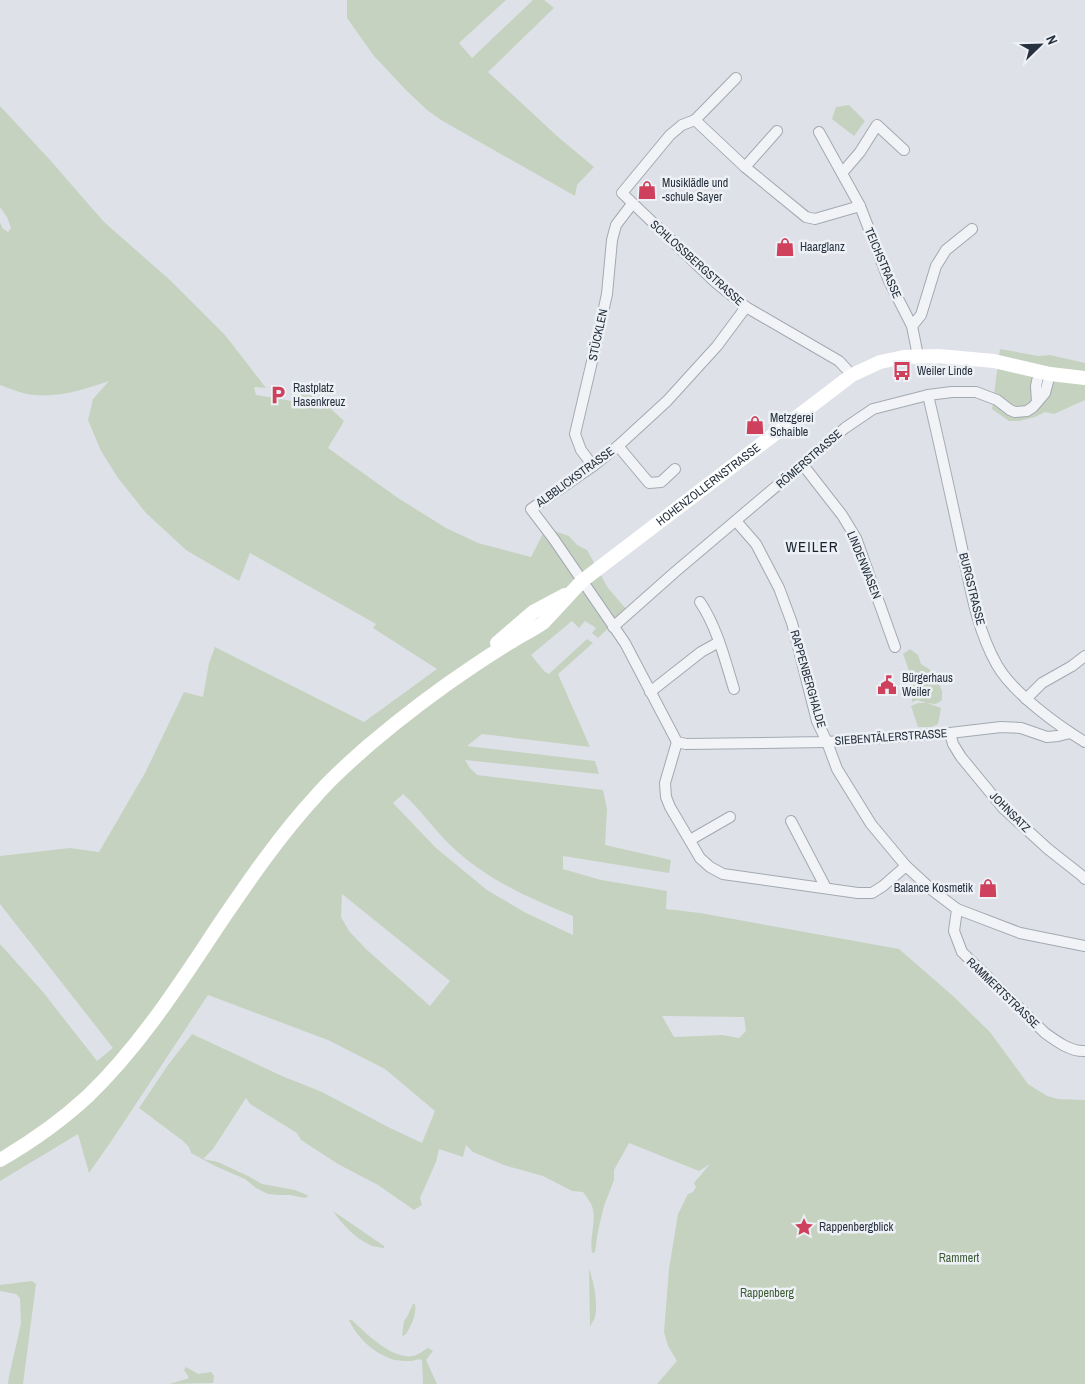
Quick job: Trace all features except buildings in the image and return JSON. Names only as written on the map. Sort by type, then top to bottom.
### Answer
[{"type":"main road","name":"HOHENZOLLERNSTRASSE","points":[[0,1160],[30,1142],[62,1117],[92,1092],[120,1062],[188,972],[265,858],[317,794],[352,760],[407,713],[456,678],[533,612],[570,592],[852,375],[880,362],[918,356],[994,361],[1044,373],[1085,378]]},
{"type":"street","points":[[736,78],[695,120],[745,167],[806,217],[815,219],[860,206]]},
{"type":"street","name":"SCHLOSSBERGSTRASSE","points":[[695,120],[682,125],[670,135],[622,194],[714,281],[746,307],[839,361],[852,375]]},
{"type":"street","points":[[842,173],[860,152],[877,125],[904,150]]},
{"type":"street","points":[[745,167],[777,131]]},
{"type":"street","name":"TEICHSTRASSE","points":[[819,132],[860,206],[889,281],[912,326],[918,356]]},
{"type":"street","name":"STÜCKLEN","points":[[593,466],[581,450],[575,434],[606,294],[612,240],[616,225],[632,204]]},
{"type":"street","points":[[912,326],[921,315],[936,266],[946,250],[972,229]]},
{"type":"street","name":"ALBBLICKSTRASSE","points":[[582,581],[531,509],[593,466],[618,446],[678,390],[717,346],[746,307]]},
{"type":"street","name":"RÖMERSTRASSE","points":[[613,627],[845,428],[873,409],[928,395],[976,392],[997,400],[1015,412],[1027,411],[1037,402],[1036,386],[1044,373]]},
{"type":"street","name":"BURGSTRASSE","points":[[928,395],[972,597],[985,639],[997,666],[1014,688],[1070,733],[1085,742]]},
{"type":"street","name":"ALBBLICKSTRASSE","points":[[618,446],[649,483],[661,482],[675,469]]},
{"type":"street","name":"LINDENWASEN","points":[[803,464],[842,515],[856,538],[895,647]]},
{"type":"street","name":"RAPPENBERGHALDE","points":[[736,521],[756,544],[779,588],[792,623],[817,721],[837,769],[871,824],[906,866],[932,890],[957,909],[1020,933],[1085,946]]},
{"type":"street","points":[[582,581],[625,643],[677,742],[665,783],[666,797],[700,858],[710,867],[723,874],[858,893],[872,893],[906,866]]},
{"type":"street","points":[[700,602],[707,612],[719,642],[734,689]]},
{"type":"street","points":[[650,692],[701,652],[719,642]]},
{"type":"street","points":[[1026,698],[1042,683],[1072,666],[1085,656]]},
{"type":"street","name":"SIEBENTÄLERSTRASSE","points":[[677,742],[686,744],[827,742],[950,733],[1002,727],[1021,728],[1047,737],[1070,733]]},
{"type":"street","name":"JOHNSATZ","points":[[950,733],[960,757],[1002,808],[1085,879]]},
{"type":"street","points":[[690,840],[730,817]]},
{"type":"street","points":[[791,821],[826,888]]},
{"type":"street","name":"RAMMERTSTRASSE","points":[[957,909],[954,931],[962,952],[1045,1033],[1061,1044],[1085,1051]]},
{"type":"green space","points":[[347,0],[506,0],[459,43],[472,58],[533,0],[544,0],[554,8],[488,72],[557,136],[594,167],[577,185],[575,196],[441,120],[427,110],[374,56],[347,18]]},
{"type":"green space","points":[[849,105],[865,121],[854,136],[832,119],[836,107]]},
{"type":"green space","points":[[0,106],[104,222],[171,281],[225,335],[266,388],[254,387],[256,395],[298,402],[301,394],[327,398],[330,408],[344,421],[328,448],[398,498],[446,528],[478,543],[531,557],[546,528],[569,536],[577,545],[587,550],[608,588],[627,610],[598,638],[592,633],[596,628],[585,621],[579,628],[572,621],[531,655],[545,672],[549,674],[587,639],[593,643],[558,674],[590,747],[482,734],[467,746],[595,761],[599,774],[465,760],[477,775],[603,790],[607,809],[605,845],[671,860],[669,873],[563,856],[563,869],[601,880],[667,891],[666,909],[700,913],[899,949],[953,996],[990,1032],[1028,1084],[1047,1096],[1058,1099],[1085,1100],[1085,1384],[657,1384],[677,1361],[668,1346],[664,1332],[669,1269],[678,1214],[688,1194],[693,1192],[696,1187],[694,1183],[710,1164],[699,1171],[629,1143],[614,1170],[614,1180],[604,1206],[595,1252],[592,1253],[593,1212],[591,1204],[583,1192],[572,1191],[543,1176],[504,1165],[473,1152],[466,1145],[463,1157],[439,1149],[436,1162],[420,1198],[422,1205],[414,1210],[378,1185],[338,1164],[301,1140],[297,1133],[250,1104],[246,1098],[213,1149],[203,1159],[218,1162],[262,1184],[295,1190],[309,1196],[305,1198],[268,1194],[256,1188],[245,1179],[215,1166],[191,1153],[189,1147],[183,1141],[139,1108],[192,1034],[282,1076],[322,1092],[422,1143],[435,1111],[385,1069],[328,1040],[208,995],[89,1173],[78,1134],[0,1181],[0,944],[43,992],[97,1061],[113,1048],[0,904],[0,856],[70,848],[99,852],[145,773],[184,692],[203,697],[209,663],[215,647],[364,722],[437,669],[373,628],[376,624],[250,553],[239,581],[186,550],[146,513],[118,478],[101,451],[88,420],[93,399],[109,381],[79,390],[48,395],[27,394],[0,385],[0,223],[2,228],[8,232],[11,228],[7,217],[0,207]],"holes":[[[403,794],[450,845],[478,868],[508,886],[573,916],[573,935],[526,913],[487,890],[436,848],[393,803]],[[342,894],[450,981],[430,1006],[367,950],[349,931],[341,917]],[[662,1016],[744,1017],[746,1031],[739,1038],[722,1035],[674,1037]]]},
{"type":"green space","points":[[1000,349],[1038,356],[1050,355],[1085,363],[1085,400],[1054,414],[1045,412],[1019,421],[1009,421],[992,409]]},
{"type":"green space","points":[[910,649],[918,655],[921,664],[929,669],[937,679],[942,691],[942,700],[936,704],[927,703],[941,708],[938,724],[931,727],[918,727],[911,706],[918,703],[926,703],[917,700],[912,702],[911,677],[903,654]]},
{"type":"green space","points":[[333,1211],[384,1246],[384,1248],[370,1245],[358,1238]]},
{"type":"green space","points":[[589,1269],[596,1299],[595,1317],[590,1327]]},
{"type":"green space","points":[[32,1281],[36,1284],[23,1384],[8,1384],[21,1323],[20,1298],[16,1294],[0,1291],[0,1285]]},
{"type":"green space","points":[[413,1304],[415,1304],[415,1312],[413,1320],[405,1335],[402,1336],[404,1321]]},
{"type":"green space","points":[[349,1320],[352,1320],[364,1332],[388,1350],[397,1354],[413,1356],[428,1348],[433,1351],[426,1360],[437,1384],[423,1384],[422,1360],[411,1361],[388,1358],[368,1345],[352,1327]]},
{"type":"green space","points":[[186,1367],[198,1374],[211,1372],[214,1376],[213,1383],[170,1384],[189,1378],[184,1370]]},
{"type":"place","name":"Musiklädle und -schule Sayer","points":[[647,190]]},
{"type":"place","name":"Haarglanz","points":[[785,247]]},
{"type":"place","name":"Weiler Linde","points":[[902,371]]},
{"type":"place","name":"Rastplatz Hasenkreuz","points":[[278,395]]},
{"type":"place","name":"Metzgerei Schaible","points":[[755,425]]},
{"type":"place","name":"Bürgerhaus Weiler","points":[[887,685]]},
{"type":"place","name":"Balance Kosmetik","points":[[988,888]]},
{"type":"place","name":"Rappenbergblick","points":[[804,1227]]},
{"type":"district","name":"WEILER","points":[[812,546]]},
{"type":"park label","name":"Rammert","points":[[959,1258]]},
{"type":"park label","name":"Rappenberg","points":[[767,1293]]}]
